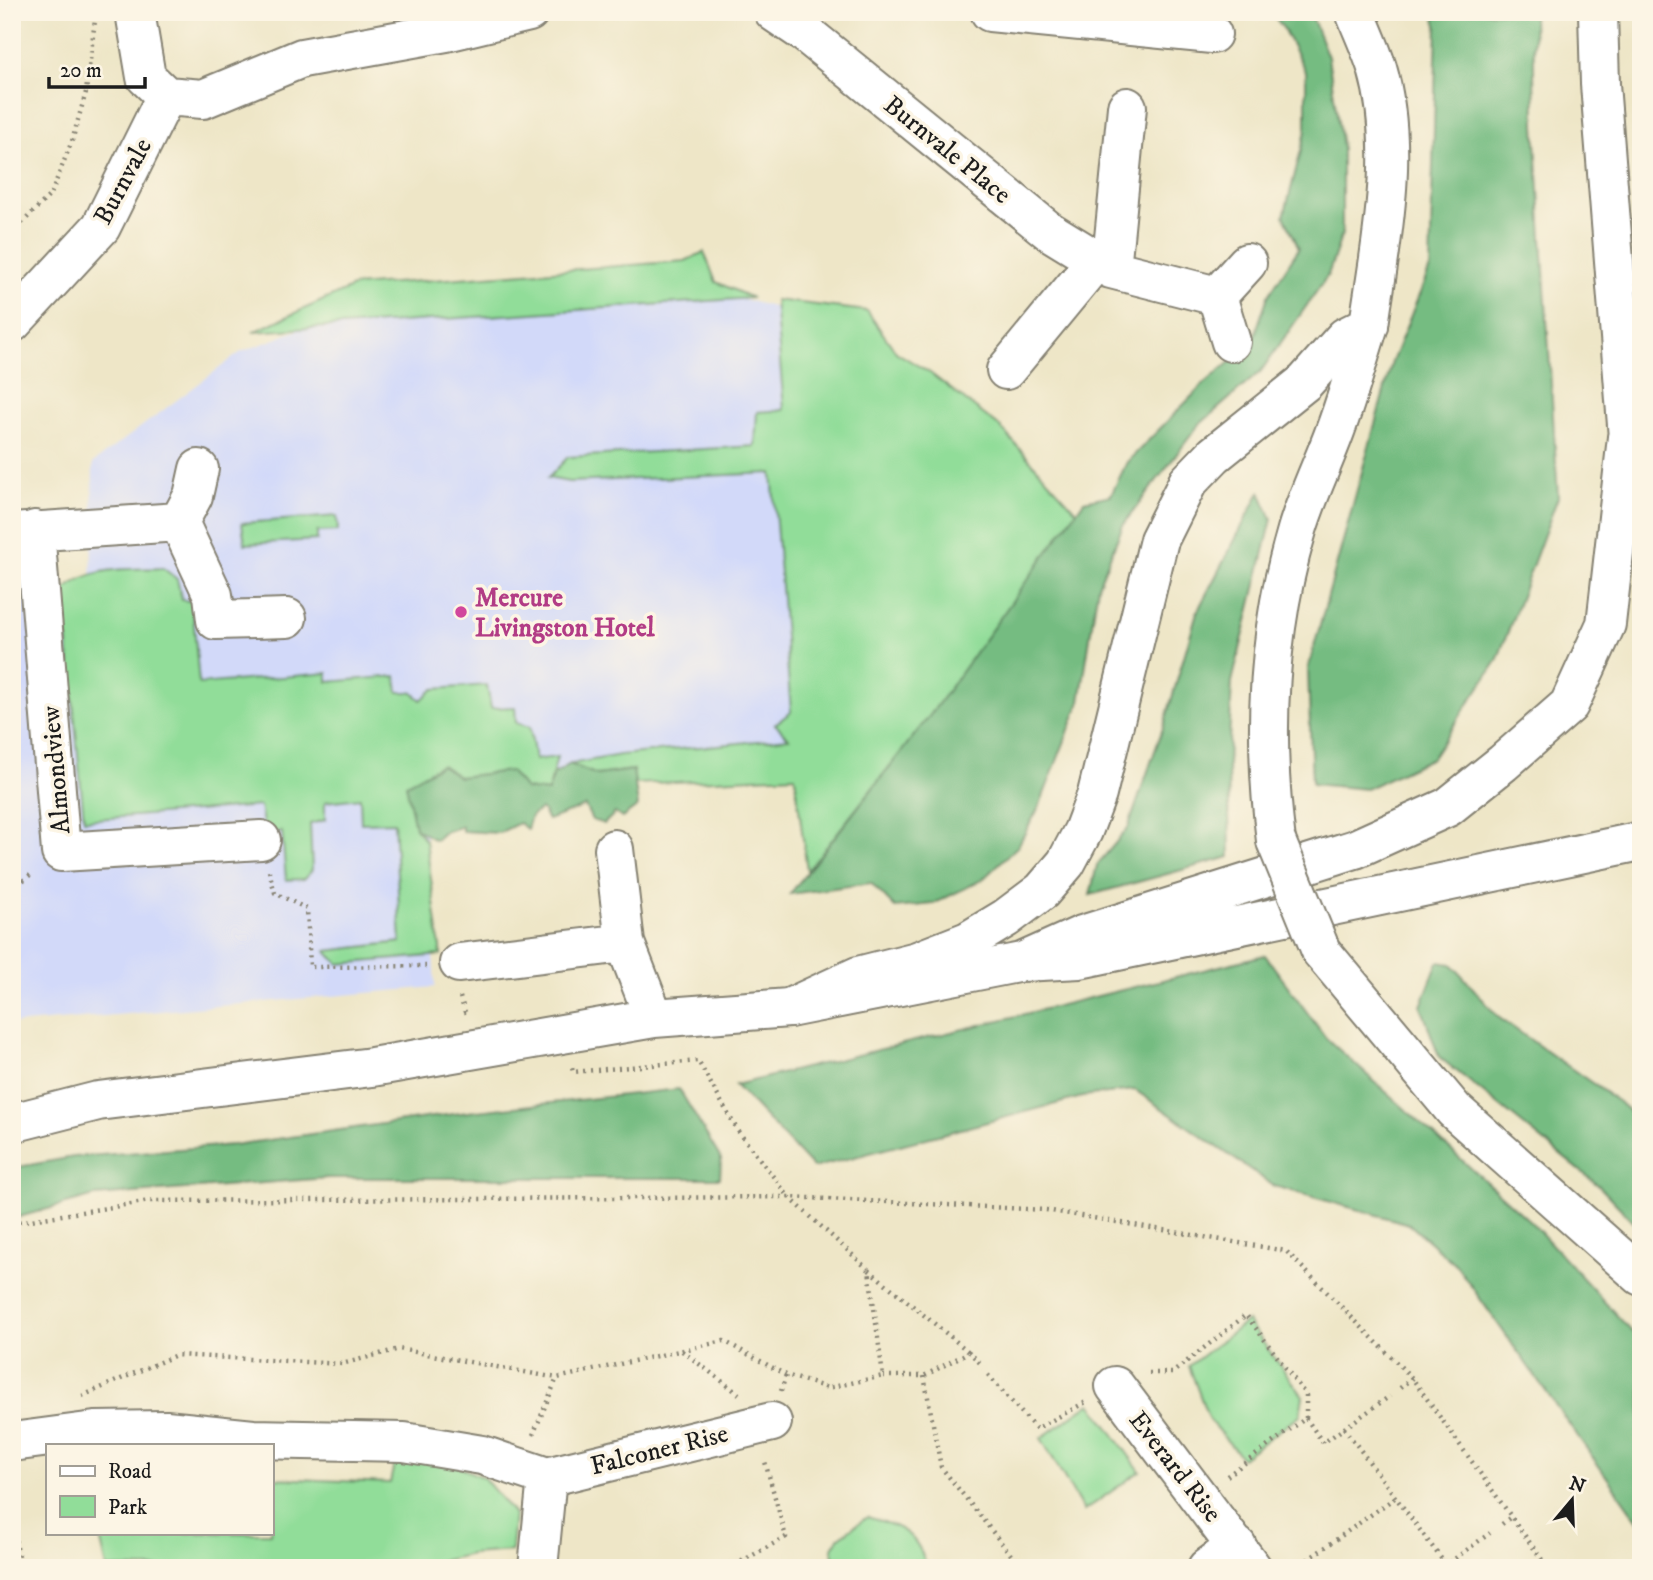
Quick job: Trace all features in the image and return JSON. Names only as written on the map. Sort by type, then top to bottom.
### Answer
[{"type":"street","points":[[135,12],[146,77],[166,96],[203,99],[302,58],[446,32],[529,12]]},
{"type":"street","points":[[990,12],[1212,34]]},
{"type":"street","points":[[1355,12],[1377,69],[1389,146],[1380,249],[1369,325],[1336,430],[1297,530],[1277,621],[1268,693],[1269,786],[1276,841],[1321,951],[1454,1110],[1641,1276]]},
{"type":"street","points":[[1598,12],[1600,84],[1627,437],[1641,555]]},
{"type":"street","name":"Burnvale Place","points":[[801,19],[1049,230],[1103,265],[1217,296]]},
{"type":"street","name":"Burnvale","points":[[12,323],[101,227],[166,96]]},
{"type":"street","points":[[1006,370],[1103,265],[1127,107]]},
{"type":"street","points":[[1231,342],[1217,296],[1248,263]]},
{"type":"street","points":[[789,1008],[858,976],[918,961],[968,941],[1042,891],[1066,863],[1083,831],[1097,794],[1158,540],[1182,492],[1214,455],[1305,382],[1345,337],[1369,325]]},
{"type":"street","points":[[1023,962],[1082,935],[1355,849],[1448,807],[1503,763],[1569,705],[1606,624],[1627,437]]},
{"type":"street","points":[[199,469],[193,496],[179,522],[213,595],[216,620],[287,618]]},
{"type":"street","name":"Almondview","points":[[179,522],[24,531],[61,852],[261,840]]},
{"type":"street","points":[[12,1123],[98,1101],[372,1067],[562,1037],[654,1018],[789,1008],[1023,962],[1080,959],[1641,841]]},
{"type":"street","points":[[614,849],[625,943],[638,984],[654,1018]]},
{"type":"street","points":[[451,973],[625,943]]},
{"type":"street","name":"Everard Rise","points":[[1115,1386],[1245,1557],[1207,1568]]},
{"type":"street","name":"Falconer Rise","points":[[536,1473],[758,1425]]},
{"type":"street","points":[[12,1442],[95,1431],[166,1430],[253,1439],[404,1442],[482,1455],[536,1473],[538,1568]]},
{"type":"path","points":[[12,233],[51,194],[72,141],[86,92],[96,12]]},
{"type":"path","points":[[261,840],[275,893],[307,909],[310,968],[451,973],[465,1012],[478,1010]]},
{"type":"path","points":[[562,1037],[573,1072],[698,1061],[738,1131],[789,1197],[869,1270],[981,1364]]},
{"type":"path","points":[[12,1223],[150,1201],[789,1197],[1046,1210],[1286,1251],[1412,1378],[1548,1568]]},
{"type":"path","points":[[869,1270],[883,1376]]},
{"type":"path","points":[[988,1376],[1036,1429],[1115,1386],[1132,1373],[1172,1373],[1246,1315],[1306,1395],[1306,1418],[1323,1443],[1390,1396]]},
{"type":"path","points":[[78,1397],[176,1354],[342,1364],[398,1349],[557,1378],[724,1341],[786,1375],[828,1388],[883,1376],[924,1376],[969,1352]]},
{"type":"path","points":[[682,1350],[738,1391],[758,1425],[786,1537],[729,1568]]},
{"type":"path","points":[[924,1376],[941,1467],[1019,1566],[1017,1568]]},
{"type":"path","points":[[536,1473],[535,1426],[557,1378]]},
{"type":"path","points":[[1400,1388],[1412,1378]]},
{"type":"path","points":[[1199,1496],[1306,1418]]},
{"type":"path","points":[[1344,1428],[1447,1565],[1490,1534]]},
{"type":"path","points":[[1296,1568],[1396,1497]]},
{"type":"path","points":[[1502,1524],[1512,1516]]},
{"type":"path","points":[[12,1527],[22,1568]]},
{"type":"shaded area","points":[[693,287],[801,314],[845,738],[776,758],[493,812],[422,777],[435,987],[12,1024],[12,602],[91,597],[93,463],[241,352],[372,302]]},
{"type":"green space","points":[[1271,12],[1310,12],[1328,57],[1342,147],[1342,234],[1328,275],[1261,371],[1198,426],[1123,525],[1098,586],[1080,702],[1039,807],[1018,846],[982,880],[933,904],[895,908],[871,883],[790,894],[931,714],[1084,501],[1111,495],[1127,462],[1203,385],[1252,343],[1268,296],[1299,248],[1284,216],[1306,131],[1306,72],[1283,28]]},
{"type":"green space","points":[[1433,12],[1533,12],[1535,125],[1558,497],[1497,661],[1432,758],[1366,789],[1312,784],[1308,669],[1392,362],[1430,268],[1437,25]]},
{"type":"green space","points":[[704,252],[716,282],[752,298],[253,332],[355,286],[685,261]]},
{"type":"green space","points":[[775,300],[867,311],[896,352],[930,373],[1000,427],[1077,512],[931,714],[807,871],[795,776],[635,784],[633,770],[597,775],[570,764],[620,755],[789,738],[775,724],[791,712],[772,473],[569,482],[548,478],[568,457],[755,446],[757,412],[784,410]]},
{"type":"green space","points":[[1260,492],[1272,519],[1232,682],[1228,764],[1230,857],[1090,895],[1097,865],[1128,828],[1165,722],[1197,612]]},
{"type":"green space","points":[[337,516],[338,531],[317,532],[317,540],[245,544],[242,523]]},
{"type":"green space","points":[[163,568],[177,579],[182,600],[192,601],[199,684],[328,673],[328,682],[396,676],[398,692],[412,692],[421,700],[434,689],[487,685],[491,708],[515,707],[516,723],[530,727],[535,760],[557,757],[548,792],[525,789],[509,771],[459,777],[441,766],[415,828],[426,841],[441,955],[339,964],[326,951],[401,942],[394,822],[361,823],[360,798],[325,802],[325,820],[310,824],[312,870],[304,879],[286,880],[282,832],[265,835],[260,806],[84,820],[65,612],[48,612],[70,585],[84,578],[113,570]]},
{"type":"green space","points":[[570,764],[597,775],[633,770],[638,806],[622,818],[615,813],[604,824],[592,820],[585,806],[548,820],[541,809],[531,816],[527,829],[519,823],[499,833],[462,831],[462,826],[444,832],[435,840],[415,828],[406,784],[441,765],[459,777],[510,771],[525,789],[548,792],[554,774]]},
{"type":"green space","points":[[1265,955],[1326,1038],[1532,1223],[1635,1335],[1641,1346],[1641,1525],[1456,1265],[1409,1224],[1274,1186],[1135,1090],[1090,1095],[813,1168],[735,1085]]},
{"type":"green space","points":[[1438,962],[1452,964],[1498,1017],[1619,1102],[1641,1123],[1641,1230],[1598,1185],[1439,1057],[1421,1006]]},
{"type":"green space","points":[[679,1089],[721,1159],[720,1178],[328,1178],[95,1196],[12,1219],[12,1168],[74,1157],[233,1145],[468,1112]]},
{"type":"green space","points":[[1247,1321],[1303,1396],[1300,1415],[1242,1458],[1209,1420],[1189,1366]]},
{"type":"green space","points":[[1091,1403],[1140,1471],[1084,1511],[1041,1438]]},
{"type":"green space","points":[[395,1459],[451,1463],[484,1478],[514,1514],[511,1551],[471,1554],[428,1564],[428,1568],[107,1568],[99,1534],[273,1534],[273,1478],[390,1483]]},
{"type":"green space","points":[[867,1517],[906,1532],[918,1546],[927,1568],[834,1566],[832,1548],[838,1538]]},
{"type":"place","name":"Mercure Livingston Hotel","points":[[461,612]]}]
